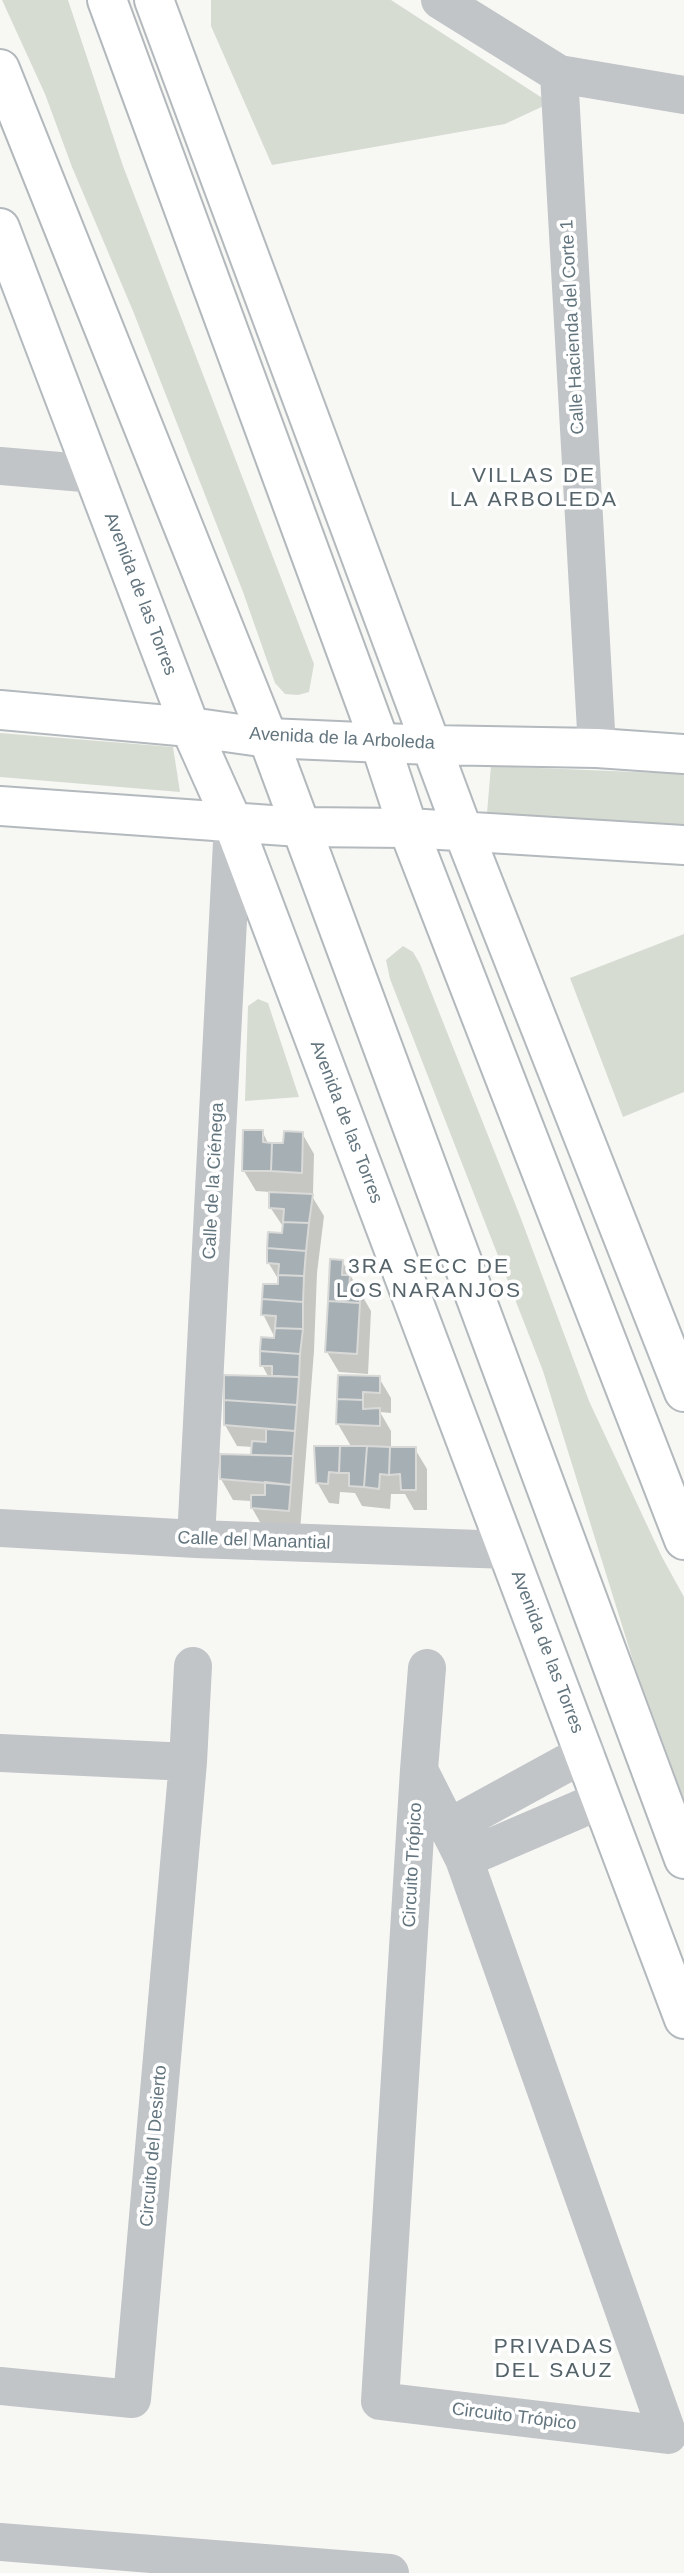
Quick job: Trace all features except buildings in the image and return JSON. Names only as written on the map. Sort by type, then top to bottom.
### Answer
[{"type":"main road","points":[[107,0],[380,743],[408,828],[684,1540]]},
{"type":"main road","points":[[155,0],[463,831],[684,1392]]},
{"type":"main road","points":[[0,69],[268,738],[684,1860]]},
{"type":"main road","name":"Avenida de las Torres","points":[[0,228],[190,727],[233,823],[684,2019]]},
{"type":"main road","name":"Avenida de la Arboleda","points":[[0,710],[190,727],[268,738],[597,748],[684,754]]},
{"type":"main road","points":[[0,806],[300,827],[408,828],[684,845]]},
{"type":"street","points":[[440,0],[559,74],[684,95]]},
{"type":"street","name":"Calle Hacienda del Corte 1","points":[[559,74],[597,748]]},
{"type":"street","points":[[0,466],[95,474]]},
{"type":"street","name":"Calle de la Ciénega","points":[[195,1539],[233,823]]},
{"type":"street","name":"Calle del Manantial","points":[[0,1528],[195,1539],[508,1550]]},
{"type":"street","name":"Circuito del Desierto","points":[[0,2386],[132,2399],[188,1762],[192,1666]]},
{"type":"street","name":"Circuito Trópico","points":[[419,1770],[456,1843],[668,2435],[380,2401],[419,1770],[427,1668]]},
{"type":"street","points":[[0,1753],[188,1762]]},
{"type":"street","name":"Circuito Trópico","points":[[456,1843],[585,1754]]},
{"type":"street","points":[[456,1843],[601,1800]]},
{"type":"street","points":[[0,2542],[390,2573]]},
{"type":"shaded area","points":[[2,0],[68,0],[123,166],[314,664],[309,692],[285,694],[275,683],[243,592],[133,311],[72,167],[45,94]]},
{"type":"shaded area","points":[[211,0],[391,0],[550,103],[505,124],[272,165],[211,26]]},
{"type":"shaded area","points":[[0,733],[173,747],[180,792],[0,777]]},
{"type":"shaded area","points":[[491,766],[684,774],[684,828],[487,813]]},
{"type":"shaded area","points":[[684,934],[684,1092],[623,1117],[570,978]]},
{"type":"shaded area","points":[[403,946],[413,952],[420,964],[520,1216],[589,1401],[662,1557],[684,1597],[684,1799],[634,1664],[543,1371],[390,979],[386,960]]},
{"type":"shaded area","points":[[258,999],[268,1003],[299,1097],[245,1101],[248,1006]]},
{"type":"district","name":"VILLAS DE LA ARBOLEDA","points":[[534,488]]},
{"type":"district","name":"3RA SECC DE LOS NARANJOS","points":[[429,1279]]},
{"type":"district","name":"PRIVADAS DEL SAUZ","points":[[554,2359]]}]
